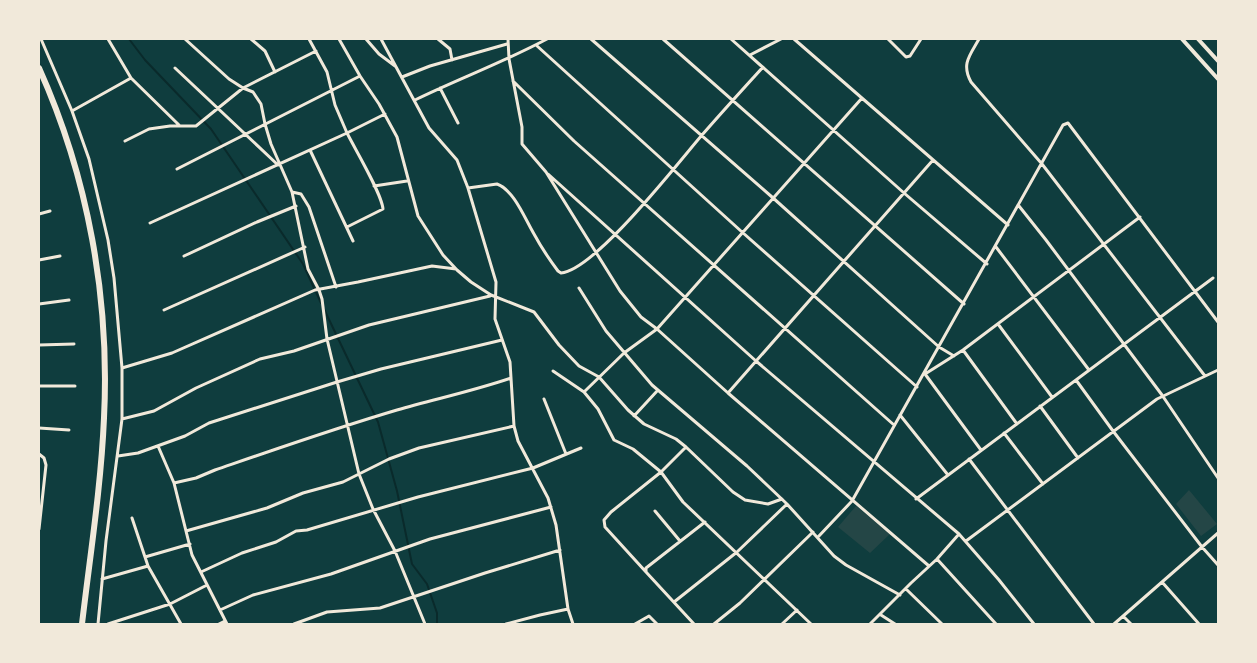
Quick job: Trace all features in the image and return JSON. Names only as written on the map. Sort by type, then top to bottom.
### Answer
[{"type":"highway","points":[[39,68],[59,118],[80,183],[94,250],[102,316],[105,377],[103,444],[82,624]]},
{"type":"street","points":[[41,39],[72,111],[89,159],[108,240],[114,278],[122,368],[122,419],[106,541],[98,624]]},
{"type":"street","points":[[108,39],[131,78],[179,126]]},
{"type":"street","points":[[186,39],[229,79],[253,92],[261,104],[265,124],[296,206],[308,269],[319,290],[327,339],[346,426],[359,474],[373,509],[395,551],[425,624]]},
{"type":"street","points":[[191,42],[196,39]]},
{"type":"street","points":[[251,39],[265,51],[275,72]]},
{"type":"street","points":[[309,39],[327,72],[335,105],[383,209],[346,227]]},
{"type":"street","points":[[339,39],[385,114],[396,137],[418,216],[443,255],[457,270],[471,282],[493,296],[534,312],[559,345],[579,366],[599,377],[634,416],[650,427],[676,439],[733,492],[745,500],[768,504],[782,499]]},
{"type":"street","points":[[366,39],[379,54],[396,66]]},
{"type":"street","points":[[381,39],[429,128],[457,160],[468,188],[496,282],[493,296],[495,319],[508,355],[514,426],[518,441],[551,507],[556,525],[568,609],[572,624]]},
{"type":"street","points":[[438,39],[450,49],[452,60]]},
{"type":"street","points":[[508,39],[509,59],[522,128],[522,144],[546,172],[756,361],[959,534],[1034,624]]},
{"type":"street","points":[[415,100],[509,59],[548,39]]},
{"type":"street","points":[[591,39],[772,197],[939,347],[954,356]]},
{"type":"street","points":[[663,39],[964,304]]},
{"type":"street","points":[[731,39],[987,264]]},
{"type":"street","points":[[750,55],[781,39]]},
{"type":"street","points":[[794,39],[1008,225]]},
{"type":"street","points":[[888,39],[906,57],[910,56],[921,39]]},
{"type":"street","points":[[979,39],[968,58],[966,66],[967,74],[972,82],[1042,164],[1205,376]]},
{"type":"street","points":[[1182,39],[1218,78]]},
{"type":"street","points":[[1198,39],[1218,62]]},
{"type":"street","points":[[402,77],[430,66],[507,44]]},
{"type":"street","points":[[536,45],[742,232],[917,386]]},
{"type":"street","points":[[125,141],[149,130],[196,126],[243,88],[316,51]]},
{"type":"street","points":[[468,188],[500,185],[515,201],[544,252],[558,271],[561,272],[578,266],[596,253],[644,203],[732,100],[763,67]]},
{"type":"street","points":[[175,68],[244,134],[279,164]]},
{"type":"street","points":[[177,169],[360,76]]},
{"type":"street","points":[[72,111],[131,78]]},
{"type":"street","points":[[513,81],[574,141],[894,425]]},
{"type":"street","points":[[440,88],[458,122]]},
{"type":"street","points":[[584,392],[624,354],[657,329],[803,162],[862,98]]},
{"type":"street","points":[[150,223],[385,114]]},
{"type":"street","points":[[818,538],[852,501],[1064,125],[1068,122],[1218,322]]},
{"type":"street","points":[[310,150],[353,240]]},
{"type":"street","points":[[728,393],[933,160]]},
{"type":"street","points":[[546,172],[620,291],[641,317],[929,566]]},
{"type":"street","points":[[374,186],[408,180]]},
{"type":"street","points":[[292,192],[301,194],[309,207],[336,287]]},
{"type":"street","points":[[184,256],[296,206]]},
{"type":"street","points":[[1019,206],[1162,395],[1218,478]]},
{"type":"street","points":[[39,214],[50,211]]},
{"type":"street","points":[[925,374],[963,350],[1140,218]]},
{"type":"street","points":[[164,310],[305,247]]},
{"type":"street","points":[[996,247],[1089,370]]},
{"type":"street","points":[[39,260],[60,256]]},
{"type":"street","points":[[122,368],[172,353],[315,290],[432,266],[457,270]]},
{"type":"street","points":[[916,499],[1213,278]]},
{"type":"street","points":[[579,288],[594,314],[624,354],[658,390],[716,438],[782,499],[834,556],[846,565],[900,595]]},
{"type":"street","points":[[122,419],[154,411],[196,388],[260,359],[294,351],[369,325],[493,296]]},
{"type":"street","points":[[39,304],[69,300]]},
{"type":"street","points":[[998,324],[1052,397]]},
{"type":"street","points":[[118,456],[138,454],[185,436],[209,423],[337,382],[381,369],[502,340]]},
{"type":"street","points":[[39,345],[74,344]]},
{"type":"street","points":[[963,350],[1017,424]]},
{"type":"street","points":[[966,541],[1162,395],[1218,370]]},
{"type":"street","points":[[553,371],[584,392],[598,409],[614,440],[633,449],[661,472],[683,502],[766,579],[811,624]]},
{"type":"street","points":[[925,374],[982,450]]},
{"type":"street","points":[[174,483],[196,478],[346,426],[511,378]]},
{"type":"street","points":[[1076,380],[1202,547],[1218,565]]},
{"type":"street","points":[[39,386],[75,386]]},
{"type":"street","points":[[634,416],[658,390]]},
{"type":"street","points":[[544,399],[566,454]]},
{"type":"street","points":[[1040,406],[1078,458]]},
{"type":"street","points":[[900,415],[948,475]]},
{"type":"street","points":[[186,531],[267,508],[303,493],[343,482],[388,460],[419,448],[514,426]]},
{"type":"street","points":[[39,428],[69,430]]},
{"type":"street","points":[[1004,433],[1043,484]]},
{"type":"street","points":[[158,446],[174,483],[192,555],[226,623],[218,624]]},
{"type":"street","points":[[686,447],[661,472],[611,512],[604,520],[605,527],[694,624]]},
{"type":"street","points":[[201,572],[242,553],[276,542],[296,531],[307,530],[373,509],[533,468],[581,448]]},
{"type":"street","points":[[39,454],[44,458],[46,465],[39,530]]},
{"type":"street","points":[[970,459],[1006,510],[1094,624]]},
{"type":"street","points":[[674,602],[737,552],[787,504]]},
{"type":"street","points":[[220,610],[253,594],[331,574],[430,539],[551,507]]},
{"type":"street","points":[[655,511],[680,541]]},
{"type":"street","points":[[132,518],[148,566],[181,624]]},
{"type":"street","points":[[646,572],[648,566],[704,522]]},
{"type":"street","points":[[714,624],[740,604],[813,532]]},
{"type":"street","points":[[1114,624],[1218,533]]},
{"type":"street","points":[[870,624],[937,559],[959,534]]},
{"type":"street","points":[[145,557],[190,544]]},
{"type":"street","points":[[294,624],[328,612],[380,608],[560,550]]},
{"type":"street","points":[[937,559],[996,624]]},
{"type":"street","points":[[102,579],[148,566]]},
{"type":"street","points":[[1162,582],[1200,624]]},
{"type":"street","points":[[108,624],[170,604],[207,585]]},
{"type":"street","points":[[906,589],[942,624]]},
{"type":"street","points":[[506,624],[540,614],[568,609]]},
{"type":"street","points":[[782,624],[798,610]]},
{"type":"street","points":[[880,615],[895,624]]},
{"type":"street","points":[[635,624],[649,616],[657,624]]},
{"type":"street","points":[[1124,616],[1131,624]]},
{"type":"street","points":[[306,620],[308,624]]},
{"type":"shaded area","points":[[1189,490],[1217,524],[1201,536],[1176,504]]},
{"type":"shaded area","points":[[856,506],[890,534],[870,553],[838,527]]},
{"type":"waterway","points":[[129,39],[145,60],[211,129],[303,264],[321,303]]},
{"type":"waterway","points":[[324,309],[378,422],[397,491],[412,564],[427,584],[437,613],[437,624]]}]
